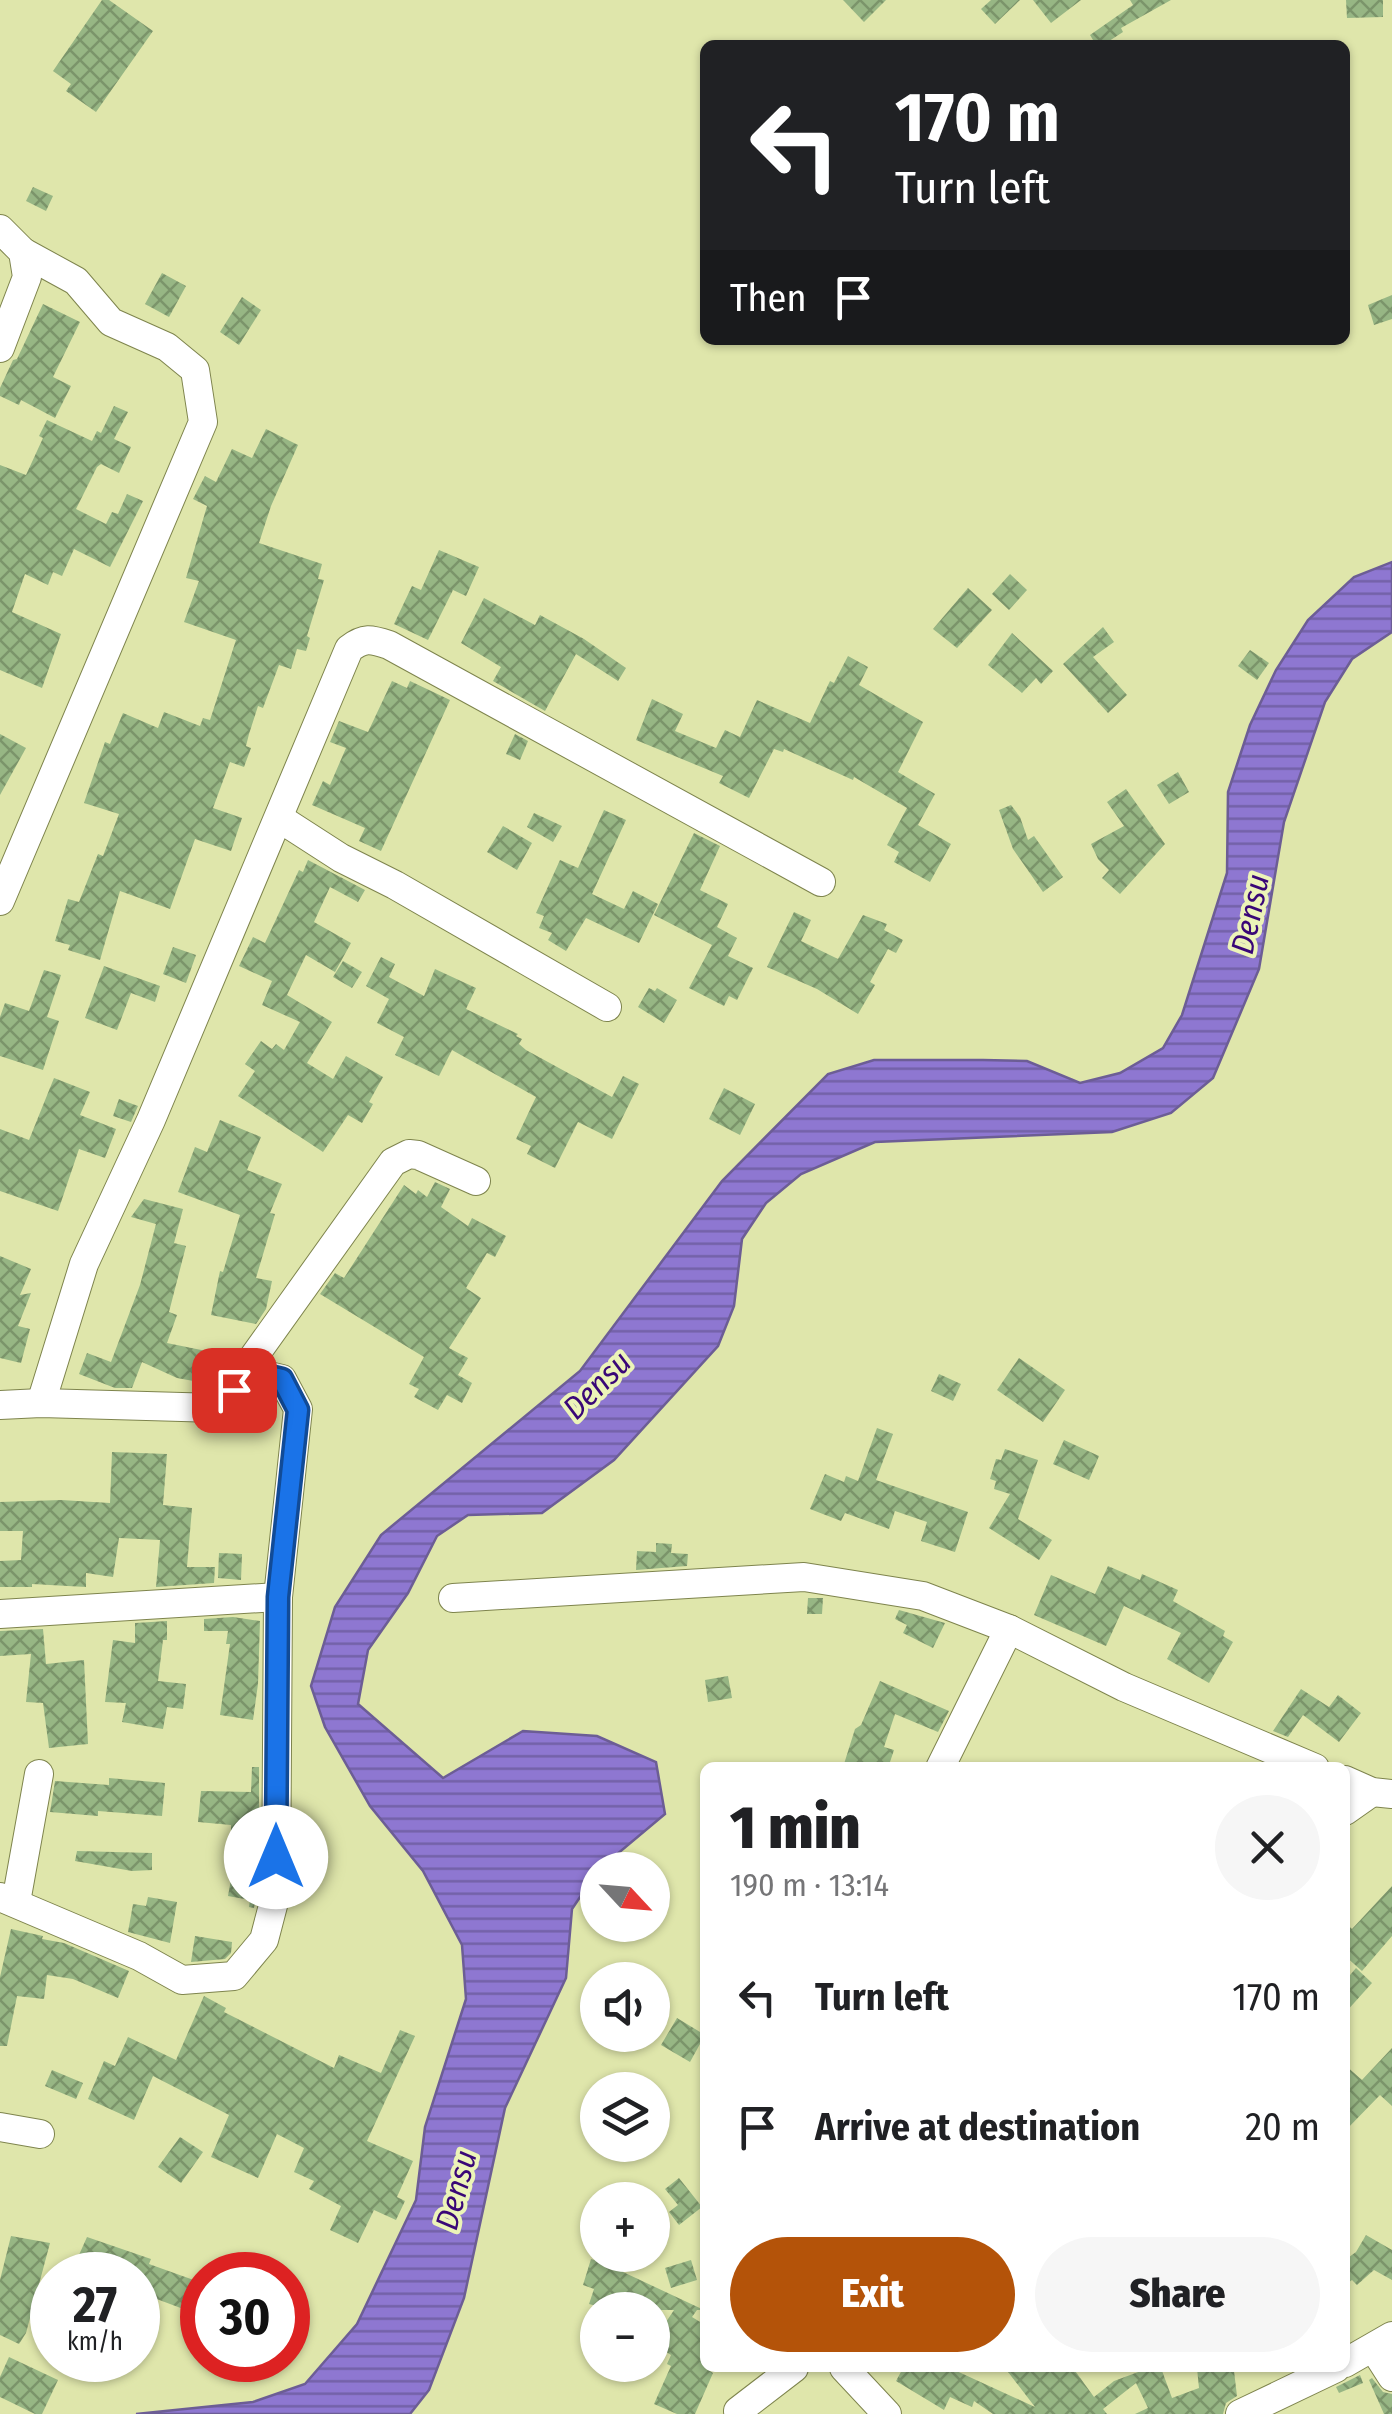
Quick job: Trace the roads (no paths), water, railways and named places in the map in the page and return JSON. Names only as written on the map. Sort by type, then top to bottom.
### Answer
[{"type":"street","points":[[0,229],[23,252],[76,281],[112,322],[167,347],[194,370],[203,422],[0,900]]},
{"type":"street","points":[[0,348],[27,277],[23,252]]},
{"type":"street","points":[[41,1403],[84,1264],[151,1120],[349,648],[367,638],[389,645],[820,882]]},
{"type":"street","points":[[278,818],[341,858],[607,1007]]},
{"type":"street","points":[[217,1408],[393,1162],[409,1154],[418,1155],[476,1180]]},
{"type":"street","points":[[0,1405],[217,1408],[252,1372],[282,1379],[298,1410],[278,1597],[276,1894],[264,1940],[252,1958],[234,1976],[182,1980],[139,1956],[8,1899],[39,1774]]},
{"type":"street","points":[[452,1598],[804,1577],[923,1596],[1009,1629],[1124,1687],[1301,1762]]},
{"type":"street","points":[[0,1614],[278,1597]]},
{"type":"street","points":[[943,1762],[1009,1629]]},
{"type":"street","points":[[1350,1782],[1382,1793]]},
{"type":"street","points":[[1350,1809],[1382,1793]]},
{"type":"street","points":[[0,2127],[40,2134]]},
{"type":"street","points":[[1350,2360],[1383,2342],[1392,2378]]},
{"type":"street","points":[[738,2411],[789,2372]]},
{"type":"street","points":[[848,2372],[887,2414]]},
{"type":"street","points":[[1240,2414],[1328,2372]]},
{"type":"water","name":"Densu","points":[[1392,562],[1392,632],[1352,659],[1325,702],[1284,822],[1259,969],[1213,1078],[1171,1113],[1112,1132],[875,1142],[801,1174],[766,1203],[742,1239],[734,1306],[718,1346],[614,1460],[542,1513],[468,1515],[437,1536],[408,1593],[368,1650],[358,1704],[443,1778],[523,1731],[597,1736],[656,1762],[665,1814],[620,1852],[580,1852],[580,1897],[572,1909],[566,1978],[505,2108],[464,2298],[429,2390],[410,2414],[136,2414],[253,2402],[310,2382],[357,2324],[416,2200],[425,2127],[466,1999],[462,1945],[423,1871],[370,1806],[325,1727],[311,1686],[335,1607],[381,1535],[580,1371],[722,1181],[828,1074],[874,1060],[1027,1061],[1080,1083],[1120,1073],[1163,1048],[1182,1015],[1227,873],[1228,792],[1250,725],[1276,670],[1308,620],[1354,577]]}]
